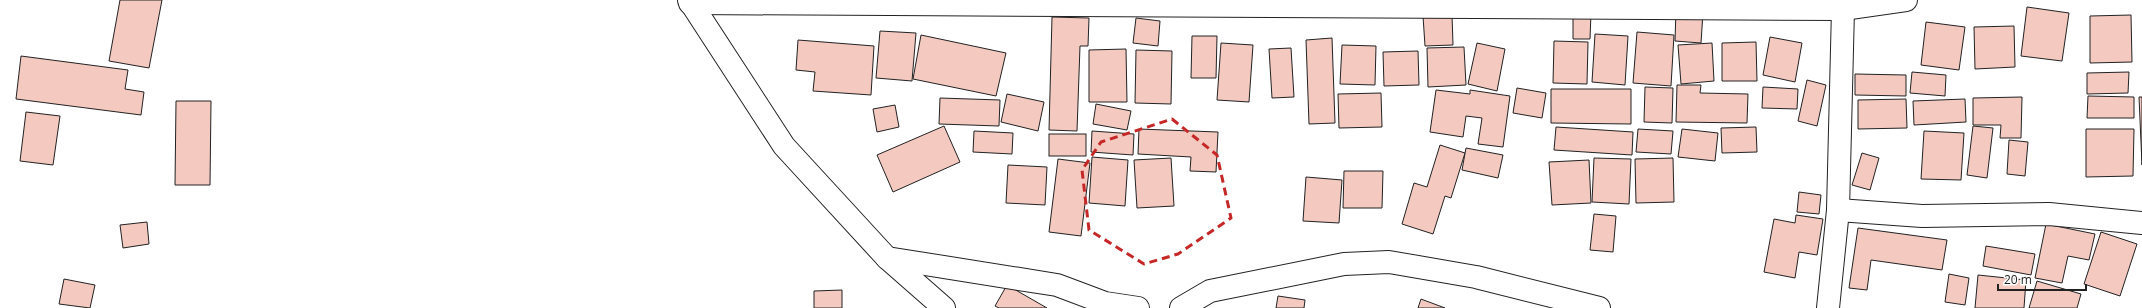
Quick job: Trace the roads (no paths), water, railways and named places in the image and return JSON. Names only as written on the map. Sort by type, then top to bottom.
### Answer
[{"type":"street","points":[[690,1],[1843,9],[1906,0]]},
{"type":"street","points":[[690,1],[784,146],[887,258],[944,308]]},
{"type":"street","points":[[1828,308],[1838,210],[1843,9]]},
{"type":"street","points":[[1838,210],[1922,216],[2049,214],[2142,223]]},
{"type":"street","points":[[887,258],[1057,284],[1105,303],[1138,308]]},
{"type":"street","points":[[1181,308],[1210,291],[1344,264],[1389,262],[1476,277],[1598,308]]}]
